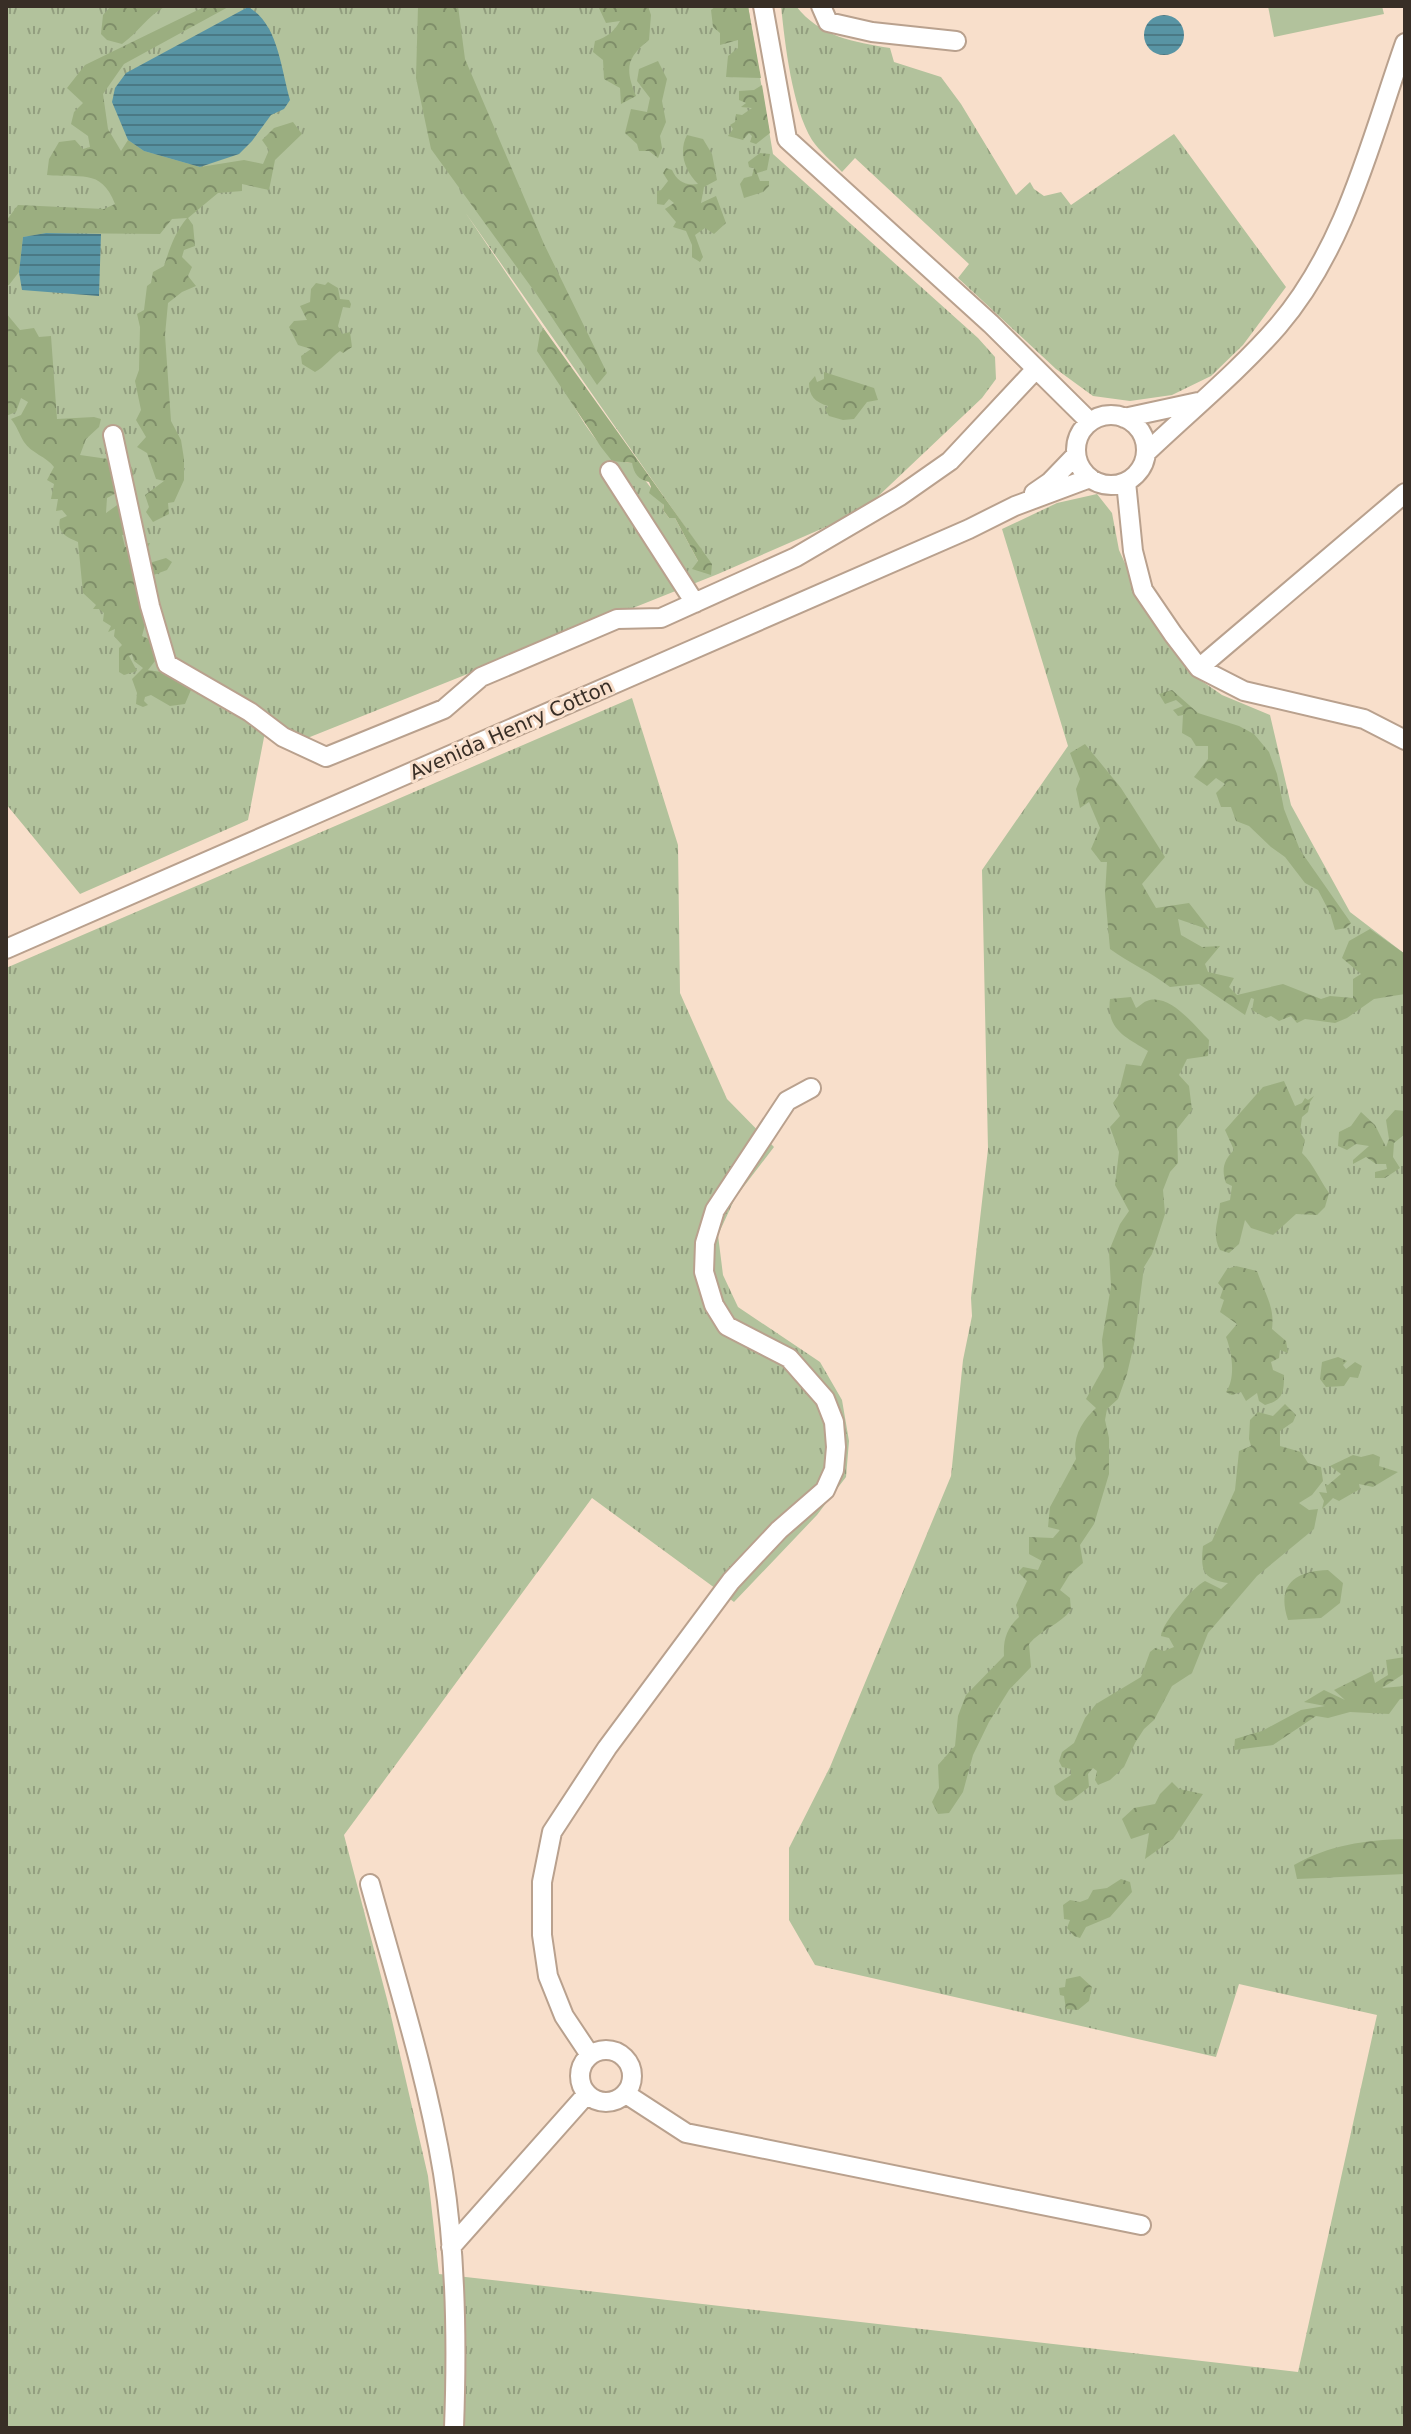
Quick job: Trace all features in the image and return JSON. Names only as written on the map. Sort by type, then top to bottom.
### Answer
[{"type":"street","points":[[763,6],[787,139],[991,324],[1090,422]]},
{"type":"street","points":[[821,6],[828,22],[872,32],[956,41]]},
{"type":"street","points":[[1146,453],[1235,372],[1280,324],[1319,265],[1352,197],[1405,43]]},
{"type":"street","points":[[113,435],[150,606],[167,664],[250,712],[283,737],[326,757],[444,709],[481,677],[617,619],[661,618],[796,557],[900,496],[950,461],[1035,370]]},
{"type":"street","points":[[1124,418],[1141,432],[1146,453],[1142,467],[1126,482],[1111,486],[1083,472],[1076,455],[1077,440],[1090,422],[1103,416],[1124,418],[1200,401]]},
{"type":"street","points":[[1015,506],[1050,482],[1076,455]]},
{"type":"street","points":[[610,471],[695,603]]},
{"type":"street","points":[[1015,506],[1090,478]]},
{"type":"street","points":[[1126,482],[1133,551],[1143,590],[1199,668],[1244,691],[1364,719],[1405,740]]},
{"type":"street","points":[[1199,668],[1405,493]]},
{"type":"street","name":"Avenida Henry Cotton","points":[[6,949],[969,529],[1015,506]]},
{"type":"street","points":[[590,2055],[564,2016],[548,1976],[542,1935],[542,1882],[552,1832],[607,1748],[731,1581],[779,1530],[825,1490],[834,1470],[834,1422],[825,1399],[789,1358],[727,1326],[714,1305],[704,1272],[705,1243],[715,1210],[787,1101],[811,1088]]},
{"type":"street","points":[[370,1884],[430,2108],[443,2174],[451,2247],[456,2387],[454,2428]]},
{"type":"street","points":[[611,2050],[625,2058],[631,2068],[632,2079],[626,2094],[617,2101],[606,2103],[586,2095],[579,2074],[590,2055],[611,2050]]},
{"type":"street","points":[[626,2094],[686,2133],[1141,2225]]},
{"type":"street","points":[[451,2247],[586,2095]]},
{"type":"green space","points":[[6,6],[748,6],[773,154],[978,338],[995,357],[996,379],[982,398],[871,503],[842,520],[718,574],[305,739],[267,722],[248,820],[80,894],[6,804]],"holes":[[[465,212],[711,564],[711,574],[698,561],[675,518],[669,518],[663,510],[664,505],[632,463],[618,459],[603,448],[590,431],[540,334],[544,329]]]},
{"type":"green space","points":[[111,6],[166,6],[122,44],[107,40],[101,34],[103,15]]},
{"type":"green space","points":[[206,6],[230,6],[124,64],[103,94],[108,129],[121,151],[128,140],[144,151],[200,167],[244,160],[263,164],[269,150],[262,140],[274,128],[293,122],[302,134],[275,160],[269,190],[242,184],[242,191],[218,193],[188,218],[193,225],[195,246],[184,250],[182,257],[192,267],[188,276],[196,286],[168,303],[165,335],[171,421],[181,440],[184,480],[174,502],[168,503],[169,514],[153,522],[146,512],[149,507],[145,495],[164,481],[156,479],[147,453],[137,447],[146,437],[136,420],[141,410],[135,381],[139,370],[140,327],[137,314],[144,310],[147,286],[151,283],[153,272],[164,266],[170,247],[187,218],[172,219],[160,234],[46,233],[23,237],[19,272],[9,285],[6,285],[6,221],[18,205],[104,209],[115,204],[103,184],[96,180],[47,175],[49,159],[59,142],[75,140],[83,149],[90,147],[88,136],[71,124],[74,112],[83,103],[67,88],[85,65]]},
{"type":"green space","points":[[418,6],[458,6],[465,59],[544,244],[607,373],[597,385],[537,295],[431,149],[416,78]]},
{"type":"green space","points":[[598,6],[648,6],[651,15],[649,40],[636,53],[630,65],[630,78],[636,96],[621,104],[620,88],[604,79],[603,60],[593,52],[595,41],[610,34],[620,21],[606,23]]},
{"type":"green space","points":[[716,6],[748,6],[761,78],[726,77],[728,56],[738,48],[738,40],[720,45],[720,33],[713,27],[711,10]]},
{"type":"green space","points":[[781,6],[796,6],[827,31],[851,40],[890,48],[894,62],[941,77],[1016,195],[1030,182],[1044,196],[1061,192],[1071,205],[1174,134],[1286,287],[1243,345],[1211,376],[1172,395],[1130,401],[1093,396],[1056,369],[958,278],[969,264],[855,158],[842,172],[815,144],[794,93]]},
{"type":"green space","points":[[1268,6],[1382,6],[1384,14],[1274,37]]},
{"type":"green space","points":[[658,61],[667,79],[662,101],[666,122],[660,136],[662,148],[658,158],[649,151],[639,151],[637,144],[625,133],[631,109],[647,112],[650,98],[637,81],[639,69]]},
{"type":"green space","points":[[762,85],[770,133],[756,144],[750,142],[752,136],[749,133],[743,140],[728,136],[736,114],[742,115],[752,108],[741,107],[746,103],[739,100],[739,91],[754,90]]},
{"type":"green space","points":[[687,135],[703,139],[712,154],[717,180],[704,187],[701,203],[716,196],[726,223],[714,234],[705,228],[695,235],[703,257],[700,262],[692,257],[692,245],[686,231],[673,227],[676,222],[665,209],[674,203],[669,199],[664,205],[657,204],[657,191],[668,181],[663,173],[666,168],[672,170],[682,182],[698,184],[684,161],[683,148]]},
{"type":"green space","points":[[760,153],[770,154],[767,170],[757,173],[760,181],[769,181],[769,186],[763,192],[744,198],[740,184],[744,178],[752,176],[754,168],[749,167],[748,162]]},
{"type":"green space","points":[[328,282],[338,288],[340,299],[349,300],[351,304],[350,308],[343,307],[338,326],[342,334],[350,332],[352,347],[343,353],[340,351],[315,372],[302,364],[301,356],[311,349],[298,345],[289,327],[294,321],[307,320],[300,306],[310,302],[311,289],[316,283],[325,285]]},
{"type":"green space","points":[[6,313],[20,330],[34,328],[39,337],[51,336],[57,419],[101,419],[99,427],[86,439],[80,455],[129,462],[134,472],[129,492],[118,492],[107,498],[106,513],[120,503],[134,534],[122,535],[125,547],[150,543],[145,553],[146,564],[166,558],[172,562],[167,570],[140,580],[147,617],[142,636],[153,641],[155,661],[148,670],[180,675],[193,685],[185,704],[170,706],[151,695],[145,697],[148,705],[143,707],[136,704],[137,693],[132,679],[143,668],[134,661],[132,654],[129,656],[137,671],[124,675],[119,672],[119,648],[122,645],[114,636],[115,629],[108,632],[111,626],[103,621],[104,613],[93,609],[96,605],[83,593],[78,542],[66,536],[60,528],[60,519],[67,516],[62,510],[56,511],[58,499],[51,499],[54,484],[47,480],[54,467],[27,446],[11,419],[21,415],[28,402],[21,398],[16,412],[6,416]]},
{"type":"green space","points":[[544,329],[712,564],[711,575],[692,569],[698,561],[675,518],[669,518],[663,510],[664,505],[649,493],[649,482],[637,476],[632,463],[612,461],[601,447],[537,351],[540,333]]},
{"type":"green space","points":[[824,372],[874,388],[878,400],[867,402],[854,419],[829,416],[825,410],[828,406],[814,398],[809,388],[815,376],[817,382],[824,379]]},
{"type":"green space","points":[[1097,494],[1112,513],[1119,550],[1142,601],[1171,647],[1196,677],[1222,695],[1270,715],[1291,805],[1350,912],[1405,954],[1405,2428],[6,2428],[6,968],[632,698],[678,845],[680,993],[727,1099],[774,1147],[735,1198],[718,1235],[723,1275],[738,1307],[820,1362],[842,1400],[849,1441],[846,1477],[817,1515],[734,1602],[592,1498],[344,1835],[388,2003],[428,2176],[439,2274],[1298,2372],[1377,2015],[1239,1984],[1216,2057],[815,1965],[789,1920],[789,1848],[830,1767],[951,1476],[963,1360],[972,1316],[971,1298],[988,1149],[982,870],[1068,746],[1002,529],[1057,503]]},
{"type":"green space","points":[[1172,690],[1198,713],[1254,734],[1269,752],[1284,809],[1300,850],[1351,923],[1346,928],[1335,930],[1318,890],[1305,883],[1285,857],[1249,826],[1236,821],[1231,807],[1221,807],[1216,793],[1225,784],[1216,778],[1207,786],[1194,777],[1208,759],[1208,746],[1196,746],[1191,738],[1182,733],[1183,715],[1178,716],[1173,710],[1183,706],[1176,700],[1165,704],[1159,694]]},
{"type":"green space","points":[[1085,744],[1121,788],[1165,857],[1142,884],[1156,908],[1189,903],[1210,930],[1178,919],[1181,935],[1202,947],[1220,946],[1205,964],[1208,972],[1234,978],[1229,987],[1237,995],[1283,984],[1321,999],[1330,996],[1353,998],[1353,979],[1361,974],[1342,958],[1349,941],[1370,929],[1405,954],[1405,994],[1374,999],[1335,1023],[1305,1019],[1297,1023],[1291,1016],[1279,1021],[1252,1010],[1254,999],[1251,998],[1245,1015],[1199,984],[1170,987],[1110,949],[1105,894],[1107,862],[1101,862],[1091,849],[1100,828],[1089,802],[1080,808],[1076,789],[1080,779],[1070,753]]},
{"type":"green space","points":[[1131,997],[1136,1008],[1155,1000],[1164,1001],[1181,1012],[1209,1040],[1208,1056],[1187,1059],[1179,1075],[1189,1086],[1192,1110],[1177,1129],[1178,1163],[1170,1172],[1163,1190],[1165,1214],[1152,1254],[1144,1267],[1127,1374],[1118,1399],[1107,1409],[1109,1474],[1094,1524],[1080,1545],[1083,1563],[1070,1574],[1060,1590],[1070,1598],[1071,1610],[1029,1644],[1031,1667],[1009,1690],[989,1722],[973,1755],[963,1792],[949,1813],[938,1814],[932,1802],[939,1788],[938,1765],[955,1746],[958,1716],[966,1695],[1004,1656],[1007,1634],[1019,1617],[1016,1605],[1027,1581],[1018,1572],[1023,1567],[1038,1570],[1042,1561],[1029,1554],[1029,1537],[1053,1538],[1060,1530],[1048,1527],[1050,1507],[1076,1459],[1075,1444],[1079,1431],[1096,1408],[1086,1399],[1104,1367],[1102,1340],[1111,1286],[1109,1251],[1129,1211],[1115,1185],[1119,1152],[1110,1127],[1120,1116],[1113,1103],[1118,1096],[1126,1064],[1141,1066],[1148,1051],[1119,1031],[1111,1018],[1110,999]]},
{"type":"green space","points":[[1284,1081],[1295,1106],[1305,1098],[1308,1100],[1314,1096],[1308,1112],[1302,1117],[1300,1132],[1305,1140],[1302,1153],[1329,1193],[1325,1207],[1317,1215],[1296,1214],[1273,1235],[1251,1228],[1245,1220],[1239,1244],[1229,1253],[1220,1250],[1216,1232],[1220,1203],[1230,1200],[1232,1186],[1226,1183],[1224,1169],[1234,1150],[1225,1130],[1263,1087]]},
{"type":"green space","points":[[1395,1110],[1405,1111],[1405,1134],[1394,1143],[1393,1157],[1400,1168],[1385,1178],[1375,1178],[1375,1172],[1387,1169],[1386,1164],[1376,1164],[1366,1157],[1353,1164],[1353,1160],[1369,1146],[1356,1144],[1347,1150],[1338,1146],[1339,1132],[1351,1126],[1361,1112],[1375,1125],[1386,1147],[1389,1139],[1386,1120]]},
{"type":"green space","points":[[1236,1266],[1257,1271],[1270,1306],[1272,1329],[1286,1341],[1288,1353],[1280,1350],[1279,1358],[1271,1362],[1273,1370],[1284,1375],[1283,1391],[1276,1401],[1265,1405],[1259,1401],[1257,1393],[1246,1401],[1241,1392],[1232,1395],[1226,1392],[1232,1365],[1226,1337],[1237,1324],[1220,1312],[1224,1300],[1220,1298],[1223,1289],[1218,1283],[1227,1269]]},
{"type":"green space","points":[[1338,1357],[1347,1361],[1343,1365],[1346,1369],[1355,1362],[1362,1366],[1358,1378],[1350,1377],[1344,1386],[1326,1387],[1320,1379],[1322,1362]]},
{"type":"green space","points":[[1285,1404],[1296,1415],[1293,1422],[1280,1431],[1280,1446],[1301,1452],[1308,1463],[1321,1467],[1323,1481],[1312,1495],[1299,1503],[1309,1510],[1318,1509],[1314,1529],[1257,1576],[1208,1633],[1192,1673],[1172,1686],[1154,1720],[1135,1743],[1124,1767],[1110,1780],[1098,1785],[1095,1780],[1097,1771],[1093,1768],[1088,1774],[1089,1787],[1072,1800],[1065,1801],[1056,1794],[1054,1786],[1071,1775],[1071,1769],[1062,1767],[1059,1761],[1062,1752],[1074,1743],[1085,1718],[1096,1704],[1141,1677],[1150,1652],[1155,1648],[1164,1651],[1174,1647],[1169,1638],[1161,1636],[1163,1630],[1193,1590],[1205,1581],[1221,1589],[1228,1583],[1205,1573],[1203,1546],[1212,1541],[1235,1490],[1239,1451],[1251,1446],[1250,1420],[1258,1412],[1273,1416]]},
{"type":"green space","points":[[1373,1454],[1380,1457],[1379,1466],[1398,1472],[1373,1487],[1359,1484],[1360,1489],[1339,1501],[1333,1498],[1322,1509],[1324,1501],[1319,1492],[1327,1493],[1325,1484],[1328,1485],[1341,1474],[1330,1466],[1353,1455]]},
{"type":"green space","points":[[1328,1570],[1343,1583],[1340,1603],[1321,1618],[1288,1620],[1285,1598],[1291,1582],[1306,1573]]},
{"type":"green space","points":[[1405,1657],[1405,1673],[1382,1688],[1405,1686],[1405,1699],[1400,1699],[1389,1714],[1350,1712],[1328,1718],[1316,1716],[1273,1745],[1234,1750],[1235,1739],[1262,1731],[1301,1710],[1325,1706],[1304,1702],[1324,1690],[1345,1700],[1334,1690],[1372,1671],[1375,1683],[1388,1675],[1386,1660]]},
{"type":"green space","points":[[1172,1782],[1179,1789],[1203,1794],[1173,1839],[1145,1859],[1149,1833],[1131,1839],[1122,1819],[1134,1808],[1155,1804]]},
{"type":"green space","points":[[1405,1839],[1405,1874],[1297,1879],[1294,1865],[1320,1853],[1362,1842]]},
{"type":"green space","points":[[1121,1879],[1130,1882],[1132,1892],[1110,1917],[1086,1927],[1080,1938],[1074,1936],[1067,1928],[1070,1920],[1064,1919],[1063,1905],[1070,1900],[1080,1902],[1088,1899],[1093,1890],[1107,1888]]},
{"type":"green space","points":[[1080,1976],[1092,1987],[1089,2001],[1078,2010],[1066,2009],[1059,1988],[1065,1987],[1066,1979]]},
{"type":"water","points":[[248,7],[266,24],[277,48],[290,100],[284,109],[271,115],[239,154],[200,167],[144,151],[128,140],[112,102],[115,88],[126,73]]},
{"type":"water","points":[[1164,15],[1178,21],[1184,35],[1178,49],[1164,55],[1150,49],[1144,35],[1150,21]]},
{"type":"water","points":[[46,233],[101,234],[99,296],[22,290],[19,272],[23,237]]}]
